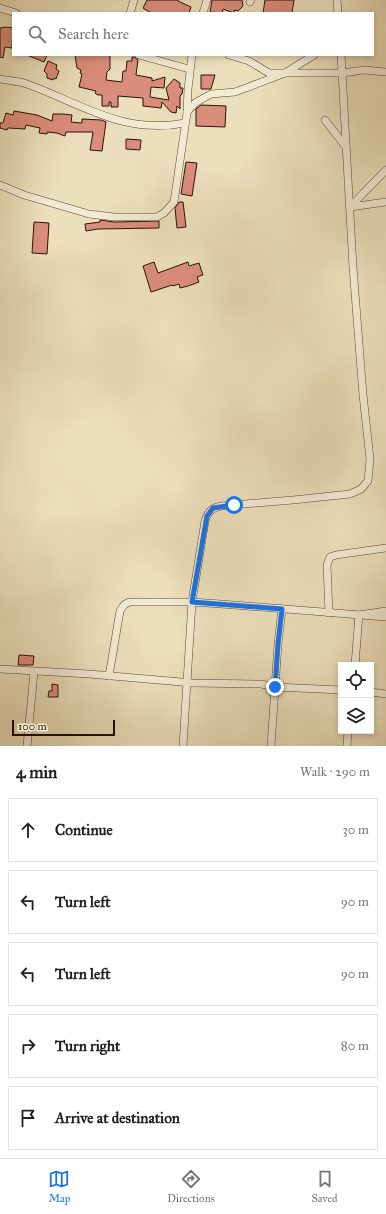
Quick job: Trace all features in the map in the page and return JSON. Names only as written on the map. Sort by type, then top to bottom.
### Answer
[{"type":"street","points":[[130,12],[134,0]]},
{"type":"street","points":[[203,12],[207,0]]},
{"type":"street","points":[[337,0],[338,12]]},
{"type":"street","points":[[0,8],[13,12]]},
{"type":"street","points":[[143,56],[189,69]]},
{"type":"street","points":[[0,185],[24,195],[89,214],[114,217],[157,217],[164,213],[174,202],[187,113],[189,69],[192,56]]},
{"type":"street","points":[[232,56],[249,61],[269,73],[342,73],[364,70],[386,72]]},
{"type":"street","points":[[187,113],[195,103],[211,94],[235,92],[285,73],[312,56]]},
{"type":"street","points":[[183,746],[192,602],[205,521],[209,511],[213,508],[227,505],[350,494],[361,489],[368,481],[370,459],[363,394],[341,56]]},
{"type":"street","points":[[0,79],[26,83],[106,118],[125,123],[168,127],[185,123]]},
{"type":"street","points":[[325,120],[346,147]]},
{"type":"street","points":[[350,207],[386,170]]},
{"type":"street","points":[[350,207],[386,202]]},
{"type":"street","points":[[329,613],[327,565],[330,557],[386,548]]},
{"type":"street","points":[[109,676],[120,611],[124,605],[130,602],[192,602],[386,617]]},
{"type":"street","points":[[270,746],[282,609]]},
{"type":"street","points":[[359,615],[386,611]]},
{"type":"street","points":[[355,662],[359,615]]},
{"type":"street","points":[[0,669],[187,683],[261,684],[275,687],[338,690]]},
{"type":"street","points":[[27,746],[34,672]]},
{"type":"street","points":[[374,692],[386,694]]},
{"type":"street","points":[[348,734],[348,746]]},
{"type":"building","points":[[147,0],[178,0],[191,7],[189,12],[149,12],[143,8]]},
{"type":"building","points":[[212,0],[242,0],[243,6],[238,11],[234,10],[234,12],[231,12],[223,9],[222,12],[210,12]]},
{"type":"building","points":[[265,0],[294,0],[292,12],[263,12]]},
{"type":"building","points":[[0,28],[12,28],[12,48],[5,47],[3,58],[0,57]]},
{"type":"building","points":[[29,56],[47,56],[44,62]]},
{"type":"building","points":[[75,56],[110,56],[110,69],[107,72],[106,80],[122,82],[123,71],[126,71],[127,61],[132,61],[132,57],[134,57],[138,60],[136,75],[152,78],[152,81],[165,77],[164,88],[151,87],[150,97],[169,100],[166,88],[174,79],[180,83],[180,88],[183,88],[180,96],[180,109],[177,106],[176,113],[171,112],[162,102],[161,108],[143,106],[143,98],[118,96],[118,107],[111,107],[111,102],[109,102],[109,106],[102,106],[102,95],[95,93],[96,91],[79,87],[82,74],[80,73],[81,70],[77,68]]},
{"type":"building","points":[[48,61],[57,65],[56,69],[59,71],[56,79],[54,78],[53,80],[47,78],[47,74],[44,71]]},
{"type":"building","points":[[201,75],[215,75],[211,89],[201,89]]},
{"type":"building","points":[[201,105],[226,106],[225,127],[196,126],[196,109]]},
{"type":"building","points":[[14,111],[37,115],[52,121],[53,114],[62,114],[72,115],[71,122],[82,123],[82,119],[101,120],[106,122],[102,151],[90,150],[93,132],[66,132],[65,136],[57,133],[39,133],[40,128],[26,125],[25,129],[8,128],[7,130],[0,128],[0,123],[3,123],[6,113],[13,115]]},
{"type":"building","points":[[126,139],[141,140],[140,150],[126,149]]},
{"type":"building","points":[[186,162],[197,163],[192,196],[181,194]]},
{"type":"building","points":[[179,202],[183,202],[186,227],[177,228],[175,208]]},
{"type":"building","points":[[100,220],[114,222],[159,221],[159,228],[98,229],[86,231],[85,224],[100,222]]},
{"type":"building","points":[[34,222],[49,223],[47,254],[32,253]]},
{"type":"building","points":[[154,262],[158,273],[188,262],[189,266],[199,263],[203,275],[197,277],[199,282],[188,286],[180,288],[179,284],[172,285],[151,292],[143,266]]},
{"type":"building","points":[[19,655],[34,656],[33,665],[18,665]]},
{"type":"building","points":[[52,684],[58,685],[58,697],[48,697],[49,691],[52,691]]},
{"type":"route","points":[[234,505],[217,506],[209,511],[205,521],[192,602],[282,609],[275,687]]}]
